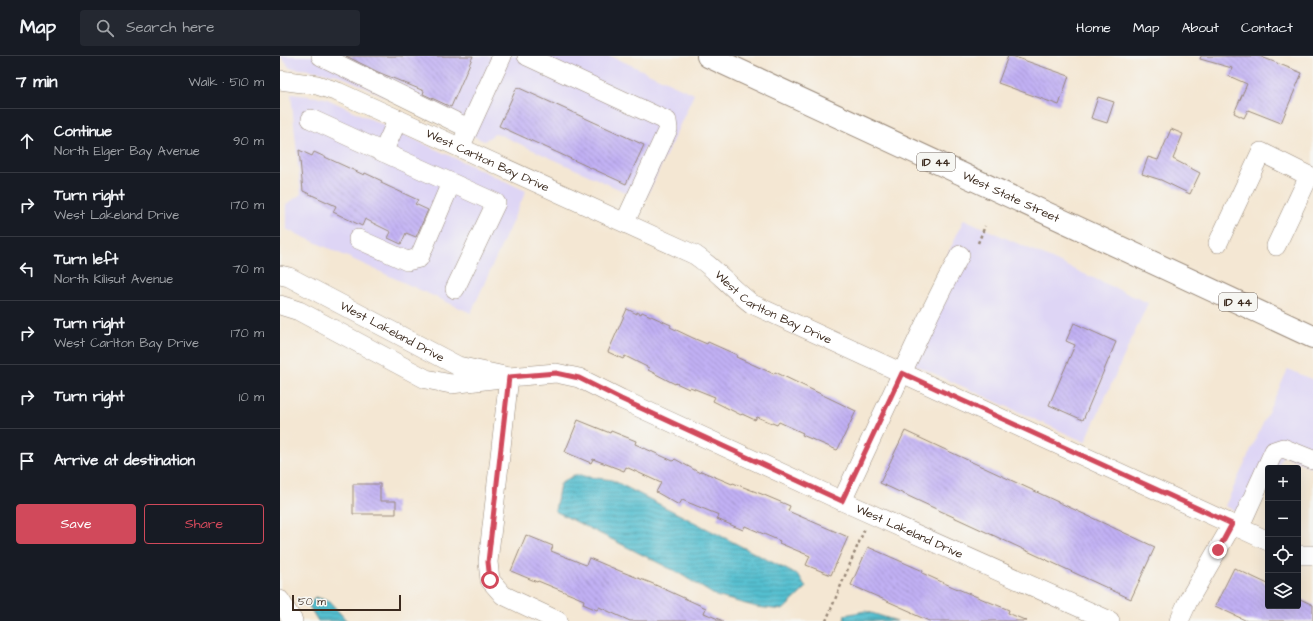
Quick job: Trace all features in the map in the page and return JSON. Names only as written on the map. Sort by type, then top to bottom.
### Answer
[{"type":"main road","name":"West State Street","points":[[708,56],[1313,337]]},
{"type":"street","points":[[321,56],[340,60],[468,128]]},
{"type":"street","points":[[460,147],[502,56]]},
{"type":"street","points":[[527,56],[667,121],[668,130],[625,222]]},
{"type":"street","points":[[329,88],[340,60]]},
{"type":"street","name":"West Carlton Bay Drive","points":[[280,80],[329,88],[625,222],[695,255],[708,264],[738,293],[752,304],[1265,540]]},
{"type":"street","points":[[311,119],[496,203],[455,289]]},
{"type":"street","points":[[383,152],[398,119]]},
{"type":"street","points":[[1218,243],[1261,152],[1311,177],[1276,246]]},
{"type":"street","points":[[358,239],[407,261],[419,258],[451,183]]},
{"type":"street","points":[[842,501],[947,279],[960,255]]},
{"type":"street","name":"West Lakeland Drive","points":[[280,275],[289,277],[458,366],[509,377]]},
{"type":"street","name":"West Lakeland Drive","points":[[280,305],[299,311],[426,380],[451,384],[556,373],[579,378],[842,501],[1110,621]]},
{"type":"street","points":[[509,377],[488,562],[490,580],[503,596],[558,621]]},
{"type":"street","points":[[1179,621],[1188,601],[1236,526],[1274,451],[1283,448],[1313,460]]},
{"type":"street","points":[[1301,555],[1313,555]]},
{"type":"street","points":[[280,600],[293,621]]},
{"type":"path","points":[[978,243],[985,226]]},
{"type":"path","points":[[826,621],[867,524]]},
{"type":"shaded area","points":[[280,56],[611,56],[694,94],[645,201],[496,133],[484,141],[338,75],[290,68]]},
{"type":"shaded area","points":[[291,94],[325,98],[526,191],[471,313],[286,229],[286,205],[301,194]]},
{"type":"shaded area","points":[[964,219],[1148,303],[1085,442],[900,358]]},
{"type":"shaded area","points":[[1288,369],[1313,380],[1313,468],[1283,455],[1278,465],[1265,465],[1265,493],[1253,519],[1225,506]]},
{"type":"water","points":[[574,475],[612,480],[799,576],[806,588],[783,610],[757,607],[716,596],[677,572],[555,511],[560,484]]},
{"type":"water","points":[[315,597],[329,601],[347,621],[318,621],[309,606]]},
{"type":"water","points":[[865,611],[897,621],[844,621],[845,615]]},
{"type":"building","points":[[346,56],[473,56],[451,107],[423,94],[424,91],[378,72]]},
{"type":"building","points":[[1008,56],[1012,56],[1069,76],[1059,105],[998,83]]},
{"type":"building","points":[[1201,56],[1259,56],[1302,73],[1281,123],[1248,110],[1244,118],[1234,113],[1247,84],[1229,76],[1232,68],[1200,59]]},
{"type":"building","points":[[517,87],[644,145],[626,184],[499,126]]},
{"type":"building","points":[[1098,97],[1114,102],[1107,123],[1091,118]]},
{"type":"building","points":[[1171,129],[1183,134],[1173,159],[1200,173],[1190,194],[1161,180],[1142,174],[1148,157],[1158,160]]},
{"type":"building","points":[[299,150],[312,156],[314,152],[364,175],[365,173],[382,181],[381,183],[418,200],[415,204],[428,210],[416,237],[406,233],[401,244],[388,238],[391,232],[365,219],[362,226],[333,212],[336,206],[303,191]]},
{"type":"building","points":[[627,309],[637,314],[637,312],[641,314],[642,312],[671,325],[670,327],[693,338],[707,344],[708,342],[737,355],[736,357],[774,374],[775,372],[856,411],[838,449],[837,450],[802,435],[803,433],[779,422],[777,425],[757,417],[755,420],[742,414],[741,415],[713,401],[715,397],[690,387],[689,389],[676,383],[675,384],[648,370],[649,368],[625,356],[623,359],[608,352]]},
{"type":"building","points":[[1074,323],[1116,342],[1083,420],[1049,405],[1075,345],[1066,341]]},
{"type":"building","points":[[578,420],[610,433],[611,431],[636,441],[635,444],[673,461],[675,459],[700,473],[701,471],[790,506],[788,511],[848,537],[831,575],[806,565],[810,556],[779,543],[780,541],[745,526],[743,530],[717,519],[719,515],[682,500],[679,505],[656,492],[661,483],[626,467],[624,471],[593,459],[591,463],[565,452]]},
{"type":"building","points":[[905,431],[1155,547],[1131,599],[880,483]]},
{"type":"building","points":[[353,484],[380,484],[380,501],[396,501],[396,514],[353,514]]},
{"type":"building","points":[[526,535],[553,546],[551,551],[586,565],[589,558],[651,583],[706,608],[704,613],[723,621],[630,621],[599,607],[597,610],[583,604],[584,600],[511,571]]},
{"type":"building","points":[[868,547],[923,571],[922,573],[953,587],[1009,610],[1008,613],[1027,621],[929,621],[911,613],[912,612],[851,585]]},
{"type":"building","points":[[1234,568],[1265,583],[1265,609],[1301,609],[1301,599],[1313,605],[1313,621],[1247,621],[1215,606]]},
{"type":"route","points":[[490,580],[488,562],[509,377],[556,373],[579,378],[621,399],[842,501],[902,373],[1232,524],[1218,550]]}]
